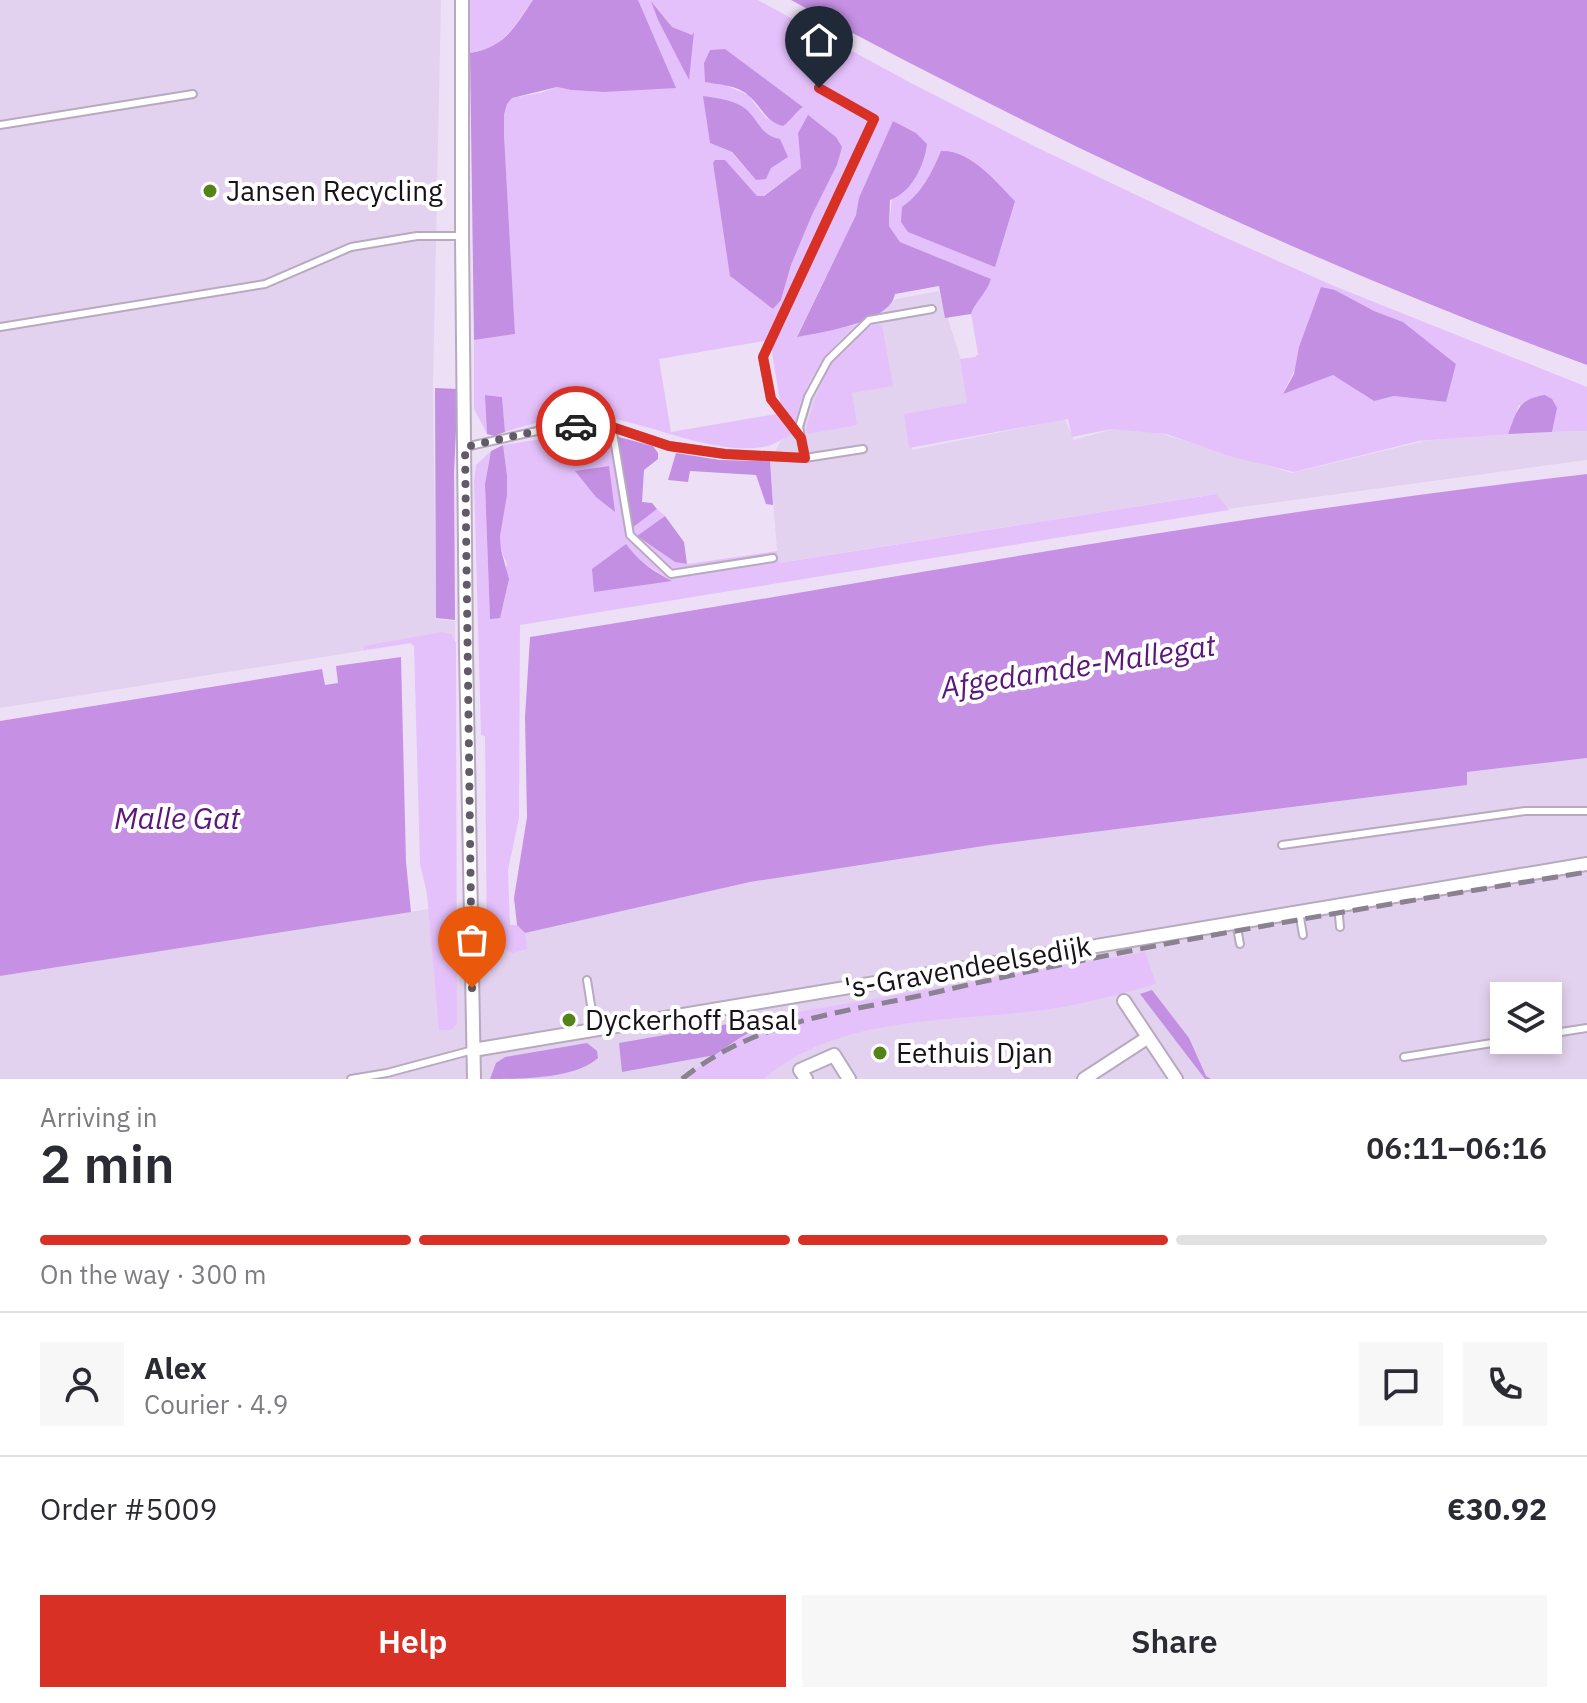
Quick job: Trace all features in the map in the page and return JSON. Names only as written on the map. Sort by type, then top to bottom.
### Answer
[{"type":"street","points":[[462,0],[462,236],[474,1079]]},
{"type":"street","name":"'s-Gravendeelsedijk","points":[[473,1050],[1587,864]]},
{"type":"street","points":[[1124,1001],[1176,1079]]},
{"type":"street","points":[[1084,1079],[1147,1038]]},
{"type":"street","points":[[806,1079],[800,1070],[834,1055],[849,1079]]},
{"type":"lane","points":[[801,438],[771,399],[763,357],[874,119],[819,88]]},
{"type":"lane","points":[[0,125],[193,94]]},
{"type":"lane","points":[[0,327],[265,284],[351,247],[417,236],[462,236]]},
{"type":"lane","points":[[805,458],[799,427],[808,397],[828,360],[869,320],[932,309]]},
{"type":"lane","points":[[465,447],[560,426],[612,427],[669,446],[725,454],[805,458],[863,449]]},
{"type":"lane","points":[[612,427],[630,535],[671,574],[773,558]]},
{"type":"lane","points":[[1282,845],[1525,811],[1587,811]]},
{"type":"lane","points":[[1338,905],[1340,927]]},
{"type":"lane","points":[[1299,912],[1303,935]]},
{"type":"lane","points":[[1236,922],[1240,944]]},
{"type":"lane","points":[[587,980],[595,1030]]},
{"type":"lane","points":[[1562,1032],[1587,1028]]},
{"type":"lane","points":[[1404,1057],[1490,1043]]},
{"type":"lane","name":"'s-Gravendeelsedijk","points":[[351,1079],[387,1073],[473,1050]]},
{"type":"shaded area","points":[[0,0],[441,0],[433,386],[436,619],[455,621],[455,640],[412,643],[0,708]]},
{"type":"shaded area","points":[[469,0],[533,0],[500,41],[470,53]]},
{"type":"shaded area","points":[[533,0],[638,0],[676,88],[604,92],[557,87],[512,98],[507,104],[504,134],[515,334],[474,340],[470,53],[492,46],[508,35]]},
{"type":"shaded area","points":[[638,0],[758,0],[1038,148],[1222,236],[1334,286],[1587,387],[1587,431],[1552,432],[1554,421],[1519,405],[1508,434],[1419,441],[1294,472],[1233,457],[1166,434],[1112,429],[1072,437],[1068,419],[909,448],[904,414],[967,403],[960,359],[978,354],[971,314],[991,279],[900,242],[889,226],[900,126],[893,121],[860,198],[856,215],[797,336],[856,325],[833,348],[814,374],[801,402],[793,434],[771,445],[734,448],[614,419],[586,417],[545,421],[505,432],[502,397],[486,395],[487,434],[474,409],[474,340],[515,334],[504,134],[507,104],[511,98],[557,87],[604,92],[638,89],[644,19]],"holes":[[[653,3],[672,27],[693,36],[691,48],[672,46]],[[710,50],[725,50],[802,106],[788,123],[766,118],[748,95],[725,85],[704,63]],[[746,109],[764,132],[780,140],[771,168],[756,180],[731,152],[710,143]],[[808,116],[836,137],[837,165],[791,265],[781,300],[768,303],[733,279],[725,161],[757,196],[763,196],[801,168],[798,133]],[[941,151],[972,161],[1015,201],[902,208],[934,168]],[[1335,290],[1403,322],[1456,364],[1445,402],[1394,396],[1374,401],[1333,375],[1283,393]],[[770,340],[782,413],[671,432],[659,359]]]},
{"type":"shaded area","points":[[651,1],[672,27],[692,35],[694,32],[689,80],[658,20]]},
{"type":"shaded area","points":[[725,49],[803,107],[783,126],[768,117],[745,92],[705,82],[704,63],[710,50]]},
{"type":"shaded area","points":[[703,96],[743,107],[765,131],[780,139],[788,157],[771,168],[766,179],[756,180],[732,152],[710,143]]},
{"type":"shaded area","points":[[808,115],[836,137],[842,147],[837,165],[791,265],[781,300],[773,309],[730,276],[713,163],[715,160],[725,160],[757,196],[764,196],[801,168],[798,133]]},
{"type":"shaded area","points":[[893,121],[916,133],[927,144],[923,161],[911,185],[890,200],[889,226],[900,242],[991,279],[989,284],[971,314],[945,318],[939,286],[895,294],[890,304],[868,319],[797,337],[856,215],[859,198]]},
{"type":"shaded area","points":[[941,151],[952,152],[972,161],[1015,201],[995,267],[908,232],[901,222],[902,207],[925,182]]},
{"type":"shaded area","points":[[1321,287],[1335,290],[1403,322],[1456,364],[1446,402],[1394,396],[1374,401],[1333,375],[1283,394],[1294,374],[1299,347]]},
{"type":"shaded area","points":[[939,291],[964,369],[1048,393],[909,420],[912,450],[1065,419],[1074,440],[1113,429],[1152,431],[1292,473],[1424,441],[1478,435],[1587,431],[1587,460],[1227,509],[1215,494],[778,563],[770,461],[837,335],[896,299]]},
{"type":"shaded area","points":[[875,324],[882,325],[893,386],[852,393],[857,425],[808,434],[806,430],[815,399],[829,369],[849,343]]},
{"type":"shaded area","points":[[435,388],[458,389],[454,472],[455,620],[436,618]]},
{"type":"shaded area","points":[[485,395],[502,397],[505,432],[494,436],[487,434]]},
{"type":"shaded area","points":[[1545,395],[1552,399],[1557,408],[1552,432],[1508,434],[1520,407],[1529,400]]},
{"type":"shaded area","points":[[574,434],[615,436],[632,527],[657,509],[665,516],[637,536],[675,562],[687,564],[777,551],[779,563],[1216,494],[1229,510],[520,625],[519,818],[508,870],[510,925],[517,925],[525,933],[527,949],[513,953],[493,943],[493,972],[483,962],[487,960],[485,736],[481,735],[474,481],[476,465],[491,451],[485,484],[490,619],[507,564],[501,550],[500,536],[507,475],[503,445]],"holes":[[[608,466],[614,511],[576,472]],[[636,558],[670,580],[592,569]]]},
{"type":"shaded area","points":[[615,436],[653,446],[658,453],[658,459],[644,470],[642,502],[652,503],[657,509],[632,528]]},
{"type":"shaded area","points":[[503,445],[507,495],[500,536],[509,579],[500,618],[490,619],[485,484],[491,451]]},
{"type":"shaded area","points":[[676,453],[720,460],[770,461],[773,505],[766,504],[756,475],[690,471],[688,482],[668,480]]},
{"type":"shaded area","points":[[609,466],[615,512],[596,497],[575,471]]},
{"type":"shaded area","points":[[665,516],[684,542],[687,564],[675,562],[637,536]]},
{"type":"shaded area","points":[[626,544],[647,566],[672,581],[594,592],[592,569]]},
{"type":"shaded area","points":[[442,632],[451,634],[456,643],[457,1024],[451,1030],[439,1030],[427,894],[420,864],[414,646],[410,643],[364,650],[363,646]]},
{"type":"shaded area","points":[[1587,758],[1587,1079],[0,1079],[0,976],[429,909],[476,940],[525,933],[750,882],[990,845],[1466,785],[1466,772]]},
{"type":"shaded area","points":[[1145,952],[1156,984],[1058,1008],[888,1026],[854,1034],[822,1044],[792,1059],[764,1079],[682,1079],[738,1039],[780,1015]]},
{"type":"shaded area","points":[[1152,990],[1189,1038],[1206,1076],[1211,1079],[1205,1079],[1140,994]]},
{"type":"shaded area","points":[[780,1015],[715,1055],[622,1072],[619,1043]]},
{"type":"shaded area","points":[[587,1043],[597,1051],[598,1058],[576,1070],[547,1076],[490,1079],[496,1063],[505,1057]]},
{"type":"water","points":[[791,0],[1587,0],[1587,365],[1383,285],[1183,197],[985,101]]},
{"type":"water","name":"Afgedamde-Mallegat","points":[[1587,474],[1587,758],[1467,772],[1467,785],[990,845],[750,882],[525,933],[517,925],[514,898],[527,817],[525,717],[530,637],[1190,528]]},
{"type":"water","name":"Malle Gat","points":[[401,657],[406,862],[411,912],[0,976],[0,721],[322,669],[325,685],[338,683],[336,666]]},
{"type":"railway","points":[[682,1079],[741,1043],[804,1020],[1180,941],[1587,872]]},
{"type":"way so far","points":[[472,988],[465,447],[560,426],[576,426]]},
{"type":"place","name":"Jansen Recycling","points":[[210,191]]},
{"type":"place","name":"Dyckerhoff Basal","points":[[569,1020]]},
{"type":"place","name":"Eethuis Djan","points":[[880,1053]]},
{"type":"route","points":[[576,426],[612,427],[669,446],[725,454],[805,458],[801,438],[771,399],[763,357],[874,119],[819,88]]}]
